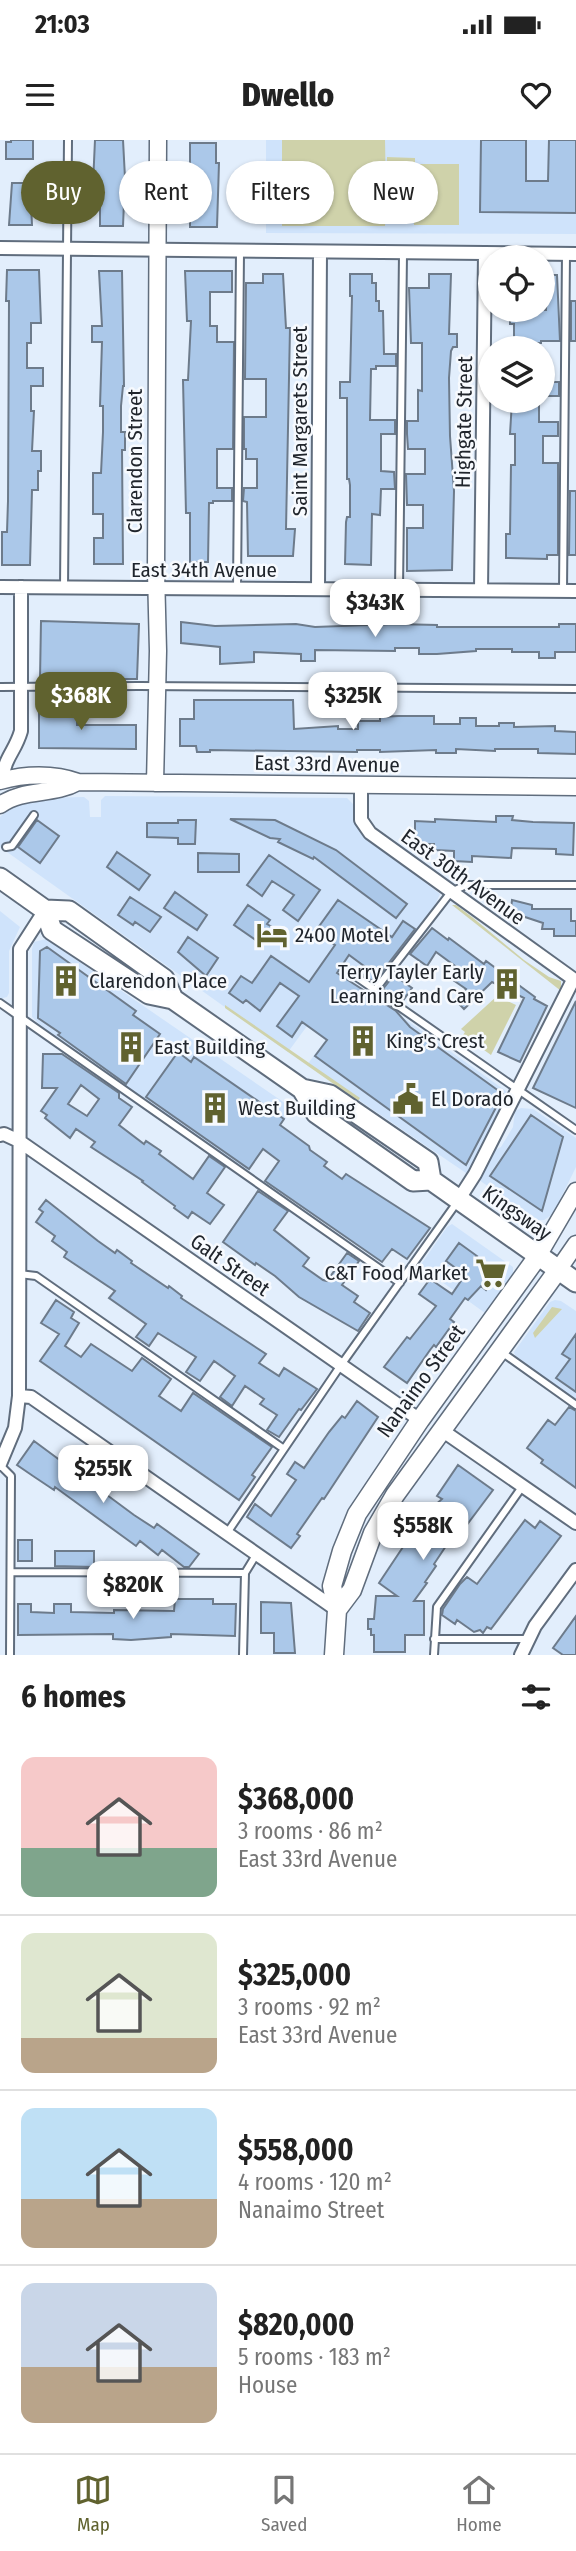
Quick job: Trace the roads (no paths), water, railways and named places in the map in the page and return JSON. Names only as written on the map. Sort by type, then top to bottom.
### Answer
[{"type":"main road","name":"Kingsway","points":[[0,878],[45,910],[69,911],[164,979],[173,999],[302,1089],[330,1095],[428,1162],[431,1180],[576,1282]]},
{"type":"main road","name":"Nanaimo Street","points":[[334,1655],[337,1610],[332,1586],[341,1550],[357,1514],[420,1420],[538,1256]]},
{"type":"main road","name":"Nanaimo Street","points":[[337,1610],[352,1590],[373,1533],[395,1495],[558,1269]]},
{"type":"street","name":"Clarendon Street","points":[[155,783],[158,140]]},
{"type":"street","points":[[0,248],[478,254]]},
{"type":"street","name":"Saint Margarets Street","points":[[318,589],[320,252]]},
{"type":"street","name":"Highgate Street","points":[[481,590],[484,322]]},
{"type":"street","name":"East 34th Avenue","points":[[0,587],[570,591]]},
{"type":"street","points":[[1,781],[4,755],[16,747],[21,731],[21,587]]},
{"type":"street","name":"East 33rd Avenue","points":[[1,781],[22,776],[63,776],[78,782],[576,788]]},
{"type":"street","name":"East 33rd Avenue","points":[[6,800],[65,789],[78,782]]},
{"type":"street","name":"East 30th Avenue","points":[[360,786],[361,815],[366,829],[574,980]]},
{"type":"street","points":[[0,1464],[15,1428],[19,1396],[20,949],[45,910]]},
{"type":"street","points":[[459,1199],[475,1174],[574,980]]},
{"type":"street","name":"Galt Street","points":[[0,1135],[4,1134],[19,1141],[420,1420]]},
{"type":"street","name":"Nanaimo Street","points":[[538,1256],[576,1191]]},
{"type":"street","name":"Nanaimo Street","points":[[558,1269],[576,1244]]},
{"type":"street","points":[[19,1396],[31,1397],[337,1610]]},
{"type":"street","points":[[443,1431],[576,1523]]},
{"type":"street","points":[[521,1655],[527,1639],[576,1570]]},
{"type":"lane","points":[[64,587],[68,140]]},
{"type":"lane","points":[[237,590],[240,252]]},
{"type":"lane","points":[[399,590],[403,254]]},
{"type":"lane","points":[[570,591],[571,254]]},
{"type":"lane","points":[[0,687],[576,689]]},
{"type":"lane","points":[[6,846],[12,846],[34,815]]},
{"type":"lane","points":[[374,990],[451,892],[466,885],[576,885]]},
{"type":"lane","points":[[358,978],[576,1130]]},
{"type":"lane","points":[[0,1003],[400,1283]]},
{"type":"lane","points":[[227,1533],[341,1365],[459,1199]]},
{"type":"lane","points":[[19,1274],[36,1276],[284,1449]]},
{"type":"lane","points":[[498,1350],[576,1405]]},
{"type":"lane","points":[[0,1464],[11,1476],[10,1655]]},
{"type":"lane","points":[[434,1655],[437,1607],[523,1486]]},
{"type":"lane","points":[[243,1655],[245,1573],[256,1555]]},
{"type":"lane","points":[[12,1572],[245,1573]]},
{"type":"lane","points":[[434,1639],[527,1639]]},
{"type":"place","name":"2400 Motel","points":[[272,935]]},
{"type":"place","name":"Clarendon Place","points":[[66,981]]},
{"type":"place","name":"Terry Tayler Early Learning and Care","points":[[507,984]]},
{"type":"place","name":"King's Crest","points":[[363,1041]]},
{"type":"place","name":"East Building","points":[[131,1047]]},
{"type":"place","name":"El Dorado","points":[[408,1099]]},
{"type":"place","name":"West Building","points":[[215,1108]]},
{"type":"place","name":"C&T Food Market","points":[[491,1273]]}]
